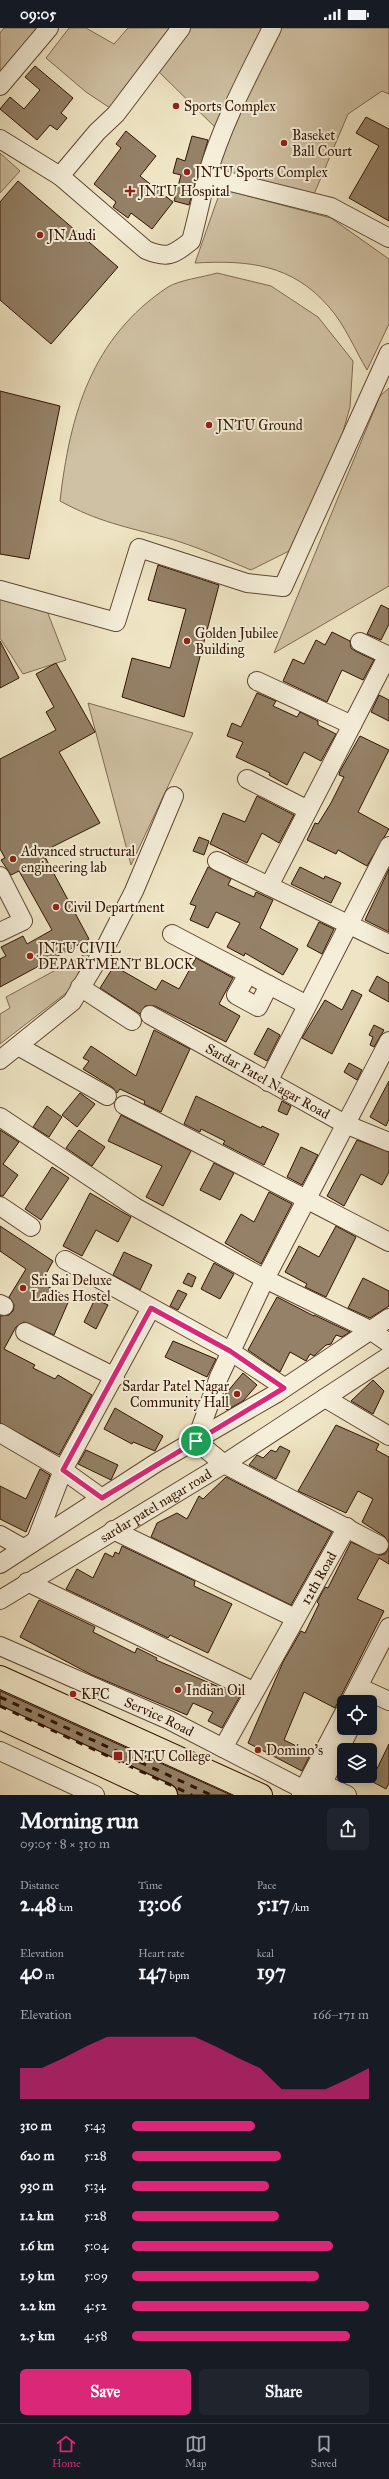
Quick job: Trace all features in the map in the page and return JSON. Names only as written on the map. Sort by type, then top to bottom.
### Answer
[{"type":"highway","points":[[0,1677],[261,1795]]},
{"type":"highway","points":[[0,1718],[166,1795]]},
{"type":"street","points":[[0,86],[49,28]]},
{"type":"street","points":[[60,176],[97,132],[116,114],[181,28]]},
{"type":"street","points":[[0,139],[60,176],[146,250],[162,256],[176,253],[191,242],[207,176],[246,77],[272,28]]},
{"type":"street","points":[[207,176],[331,207],[389,238]]},
{"type":"street","points":[[0,590],[116,622],[139,548],[247,583],[283,587],[389,353]]},
{"type":"street","points":[[269,886],[389,656],[360,642]]},
{"type":"street","points":[[257,681],[352,725]]},
{"type":"street","points":[[248,779],[308,810]]},
{"type":"street","points":[[0,1060],[72,1002],[106,946],[134,891],[174,796]]},
{"type":"street","points":[[268,1082],[389,846]]},
{"type":"street","points":[[217,861],[389,944]]},
{"type":"street","points":[[0,876],[23,921],[0,932]]},
{"type":"street","points":[[172,934],[307,1005]]},
{"type":"street","points":[[248,974],[236,995],[258,1006],[269,985]]},
{"type":"street","points":[[80,988],[132,1021]]},
{"type":"street","name":"Sardar Patel Nagar Road","points":[[150,1015],[345,1124],[389,1142]]},
{"type":"street","points":[[196,1441],[230,1351],[306,1199],[389,1041]]},
{"type":"street","points":[[18,1046],[106,1096]]},
{"type":"street","points":[[124,1105],[389,1242]]},
{"type":"street","points":[[0,1117],[135,1207],[265,1279],[370,1330],[389,1343]]},
{"type":"street","points":[[0,1206],[31,1227]]},
{"type":"street","points":[[65,1260],[230,1351],[284,1388]]},
{"type":"street","points":[[30,1543],[63,1470],[116,1376],[151,1308]]},
{"type":"street","points":[[0,1564],[30,1543],[102,1498],[284,1388],[389,1318]]},
{"type":"street","points":[[25,1332],[116,1376]]},
{"type":"street","name":"sardar patel nagar road","points":[[0,1600],[27,1582],[224,1464],[389,1356]]},
{"type":"street","points":[[325,1398],[389,1436]]},
{"type":"street","points":[[0,1432],[63,1470],[102,1498]]},
{"type":"street","points":[[196,1441],[224,1464],[379,1545]]},
{"type":"street","name":"12th Road","points":[[223,1748],[253,1691],[347,1527]]},
{"type":"street","points":[[113,1530],[295,1618]]},
{"type":"street","points":[[0,1534],[30,1543]]},
{"type":"street","points":[[27,1582],[253,1691]]},
{"type":"street","points":[[354,1695],[389,1626]]},
{"type":"street","name":"Service Road","points":[[0,1646],[169,1720],[312,1792],[347,1795]]},
{"type":"street","points":[[365,1695],[389,1646]]},
{"type":"street","points":[[377,1698],[389,1701]]},
{"type":"street","points":[[312,1792],[337,1730]]},
{"type":"street","points":[[312,1792],[346,1735]]},
{"type":"street","points":[[0,1750],[95,1795]]},
{"type":"shaded area","points":[[4,28],[41,28],[0,75],[0,33]]},
{"type":"shaded area","points":[[69,28],[86,28],[114,44],[128,28],[389,28],[389,94],[382,91],[348,114],[312,199],[212,173],[226,138],[152,65],[116,112],[86,92],[46,58]]},
{"type":"shaded area","points":[[0,153],[20,171],[0,193]]},
{"type":"shaded area","points":[[221,189],[331,218],[389,259],[389,324],[367,370],[335,314],[315,293],[300,282],[284,273],[251,264],[214,262],[195,263]]},
{"type":"shaded area","name":"JNTU Ground","points":[[217,273],[271,286],[318,317],[353,361],[350,407],[340,442],[289,551],[251,570],[189,545],[100,519],[60,501],[70,438],[78,409],[89,381],[103,354],[120,330],[142,307],[168,287]]},
{"type":"shaded area","points":[[389,388],[389,586],[274,653],[380,396]]},
{"type":"shaded area","points":[[0,598],[47,611],[66,660],[23,674],[0,638]]},
{"type":"shaded area","points":[[88,703],[193,733],[131,865]]},
{"type":"shaded area","points":[[89,952],[70,990],[0,1044],[0,1014],[10,1008],[6,997]]},
{"type":"building","points":[[35,66],[73,98],[61,113],[67,118],[57,130],[50,125],[37,140],[0,109],[10,97],[24,109],[40,90],[25,77]]},
{"type":"building","points":[[366,117],[389,129],[389,221],[349,198],[379,146],[356,133]]},
{"type":"building","points":[[126,131],[156,156],[140,176],[173,202],[152,229],[131,213],[128,218],[113,207],[116,202],[94,184],[121,148],[116,144]]},
{"type":"building","name":"Sports Complex","points":[[192,136],[208,140],[189,205],[174,201],[181,175],[173,173],[177,158],[185,161]]},
{"type":"building","name":"JN Audi","points":[[18,181],[118,267],[51,344],[0,300],[0,202]]},
{"type":"building","points":[[0,391],[60,406],[29,559],[0,554]]},
{"type":"building","points":[[158,565],[219,585],[184,717],[122,697],[132,658],[170,668],[186,609],[148,600]]},
{"type":"building","points":[[381,605],[389,609],[389,624],[381,640],[367,634]]},
{"type":"building","points":[[332,632],[350,641],[351,648],[355,651],[374,660],[363,680],[342,670],[327,702],[283,681],[293,659],[304,664],[316,640],[325,645]]},
{"type":"building","points":[[0,641],[19,678],[0,688]]},
{"type":"building","points":[[56,663],[95,732],[59,752],[100,823],[52,847],[55,852],[45,857],[89,939],[0,987],[0,959],[6,956],[1,947],[23,936],[27,944],[52,930],[19,871],[11,875],[1,860],[5,858],[0,849],[0,759],[56,730],[46,712],[54,707],[36,674]]},
{"type":"building","points":[[257,693],[276,701],[273,706],[297,717],[300,712],[318,721],[318,725],[336,734],[321,761],[304,752],[287,785],[269,775],[270,773],[236,757],[243,742],[227,736],[232,723],[241,727]]},
{"type":"building","points":[[379,695],[389,700],[389,721],[371,712]]},
{"type":"building","points":[[360,736],[389,750],[358,812],[389,829],[367,866],[338,850],[336,854],[307,840],[315,823],[318,824],[331,803],[344,777],[339,775],[340,771]]},
{"type":"building","points":[[257,796],[294,815],[279,843],[262,833],[247,863],[210,844],[223,813],[245,822]]},
{"type":"building","points":[[199,837],[209,841],[204,855],[193,851]]},
{"type":"building","points":[[208,867],[231,879],[228,885],[254,897],[256,892],[273,900],[260,928],[298,949],[283,975],[245,953],[244,956],[227,947],[240,923],[216,912],[208,928],[190,920],[196,906],[190,904]]},
{"type":"building","points":[[300,867],[324,879],[325,876],[341,883],[331,903],[291,884]]},
{"type":"building","points":[[389,869],[389,932],[365,920]]},
{"type":"building","points":[[319,922],[334,929],[322,954],[307,946]]},
{"type":"building","points":[[196,958],[233,978],[219,1004],[240,1016],[226,1042],[155,1006],[145,1006],[140,1014],[100,988],[114,966],[156,990],[162,980],[179,989]]},
{"type":"building","points":[[377,976],[389,983],[389,1002],[369,991]]},
{"type":"building","points":[[352,990],[362,995],[332,1054],[302,1038],[325,1000],[342,1010]]},
{"type":"building","points":[[374,1025],[384,1030],[374,1047],[370,1045],[373,1037],[369,1035]]},
{"type":"building","points":[[268,1028],[280,1035],[267,1061],[254,1054]]},
{"type":"building","points":[[154,1030],[190,1049],[161,1112],[144,1104],[145,1101],[120,1089],[117,1093],[112,1087],[83,1069],[89,1061],[83,1058],[91,1046],[136,1076]]},
{"type":"building","points":[[349,1063],[362,1070],[357,1080],[344,1072]]},
{"type":"building","points":[[389,1081],[389,1119],[386,1126],[370,1117]]},
{"type":"building","points":[[80,1093],[95,1104],[77,1127],[62,1115]]},
{"type":"building","points":[[196,1096],[261,1128],[262,1126],[279,1134],[264,1165],[223,1144],[225,1141],[201,1129],[200,1132],[184,1124]]},
{"type":"building","points":[[282,1101],[291,1106],[287,1115],[278,1111]]},
{"type":"building","points":[[47,1106],[62,1117],[49,1137],[33,1127]]},
{"type":"building","points":[[121,1115],[191,1151],[163,1206],[146,1197],[162,1166],[108,1141]]},
{"type":"building","points":[[0,1130],[19,1142],[3,1164],[18,1175],[3,1196],[0,1196]]},
{"type":"building","points":[[79,1130],[105,1147],[92,1166],[66,1148]]},
{"type":"building","points":[[357,1140],[389,1152],[389,1172],[382,1185],[361,1174],[344,1206],[327,1196]]},
{"type":"building","points":[[301,1147],[318,1155],[302,1185],[287,1177]]},
{"type":"building","points":[[214,1163],[234,1173],[220,1200],[200,1190]]},
{"type":"building","points":[[52,1167],[69,1178],[41,1220],[25,1209]]},
{"type":"building","points":[[269,1192],[292,1204],[261,1264],[225,1243],[241,1214],[254,1222]]},
{"type":"building","points":[[90,1193],[131,1217],[118,1242],[96,1230],[82,1256],[63,1246]]},
{"type":"building","points":[[0,1226],[53,1261],[41,1283],[70,1298],[54,1335],[24,1322],[16,1327],[4,1349],[35,1365],[33,1368],[55,1379],[58,1375],[92,1395],[59,1455],[0,1423],[0,1316],[9,1315],[13,1311],[14,1305],[9,1297],[26,1269],[0,1251]]},
{"type":"building","points":[[336,1226],[356,1237],[326,1297],[305,1287],[307,1284],[285,1272],[299,1246],[319,1257]]},
{"type":"building","points":[[124,1252],[152,1265],[140,1290],[113,1275]]},
{"type":"building","points":[[214,1263],[234,1274],[220,1299],[201,1289]]},
{"type":"building","points":[[188,1273],[196,1277],[192,1287],[183,1283]]},
{"type":"building","points":[[363,1278],[389,1291],[389,1306],[370,1318],[348,1308]]},
{"type":"building","points":[[178,1290],[187,1294],[178,1310],[170,1306]]},
{"type":"building","points":[[277,1297],[350,1332],[342,1337],[336,1335],[331,1344],[326,1345],[314,1356],[310,1354],[306,1361],[290,1352],[280,1372],[248,1350]]},
{"type":"building","points":[[95,1299],[108,1305],[96,1329],[84,1322]]},
{"type":"building","points":[[173,1341],[216,1359],[207,1377],[165,1357]]},
{"type":"building","name":"Sardar Patel Nagar Community Hall","points":[[243,1373],[257,1385],[243,1401],[227,1410],[220,1404],[223,1397]]},
{"type":"building","points":[[373,1380],[384,1391],[373,1414],[351,1401]]},
{"type":"building","points":[[115,1408],[163,1436],[155,1451],[133,1442],[132,1444],[104,1429]]},
{"type":"building","points":[[336,1425],[379,1444],[376,1450],[389,1457],[389,1543],[384,1536],[362,1522],[373,1499],[358,1491],[346,1513],[298,1491]]},
{"type":"building","points":[[280,1446],[290,1451],[276,1479],[249,1465],[257,1455],[263,1458],[271,1450],[276,1452]]},
{"type":"building","points":[[86,1450],[118,1465],[111,1480],[78,1464]]},
{"type":"building","points":[[40,1469],[50,1475],[26,1532],[0,1519],[0,1486],[26,1499]]},
{"type":"building","points":[[226,1477],[332,1532],[291,1605],[151,1537],[157,1523],[177,1513],[187,1519],[199,1496],[203,1499]]},
{"type":"building","points":[[351,1542],[379,1555],[385,1554],[389,1547],[389,1564],[379,1558],[357,1599],[384,1611],[342,1695],[337,1695],[337,1704],[335,1708],[304,1692],[284,1740],[311,1753],[302,1771],[248,1743],[283,1662],[301,1631],[305,1633],[319,1604],[317,1602],[325,1587],[328,1588]]},
{"type":"building","points":[[122,1546],[195,1581],[194,1586],[232,1604],[208,1653],[170,1635],[168,1638],[66,1589],[77,1569],[93,1578],[105,1553],[113,1557],[115,1552],[119,1554]]},
{"type":"building","points":[[39,1600],[95,1627],[93,1632],[135,1653],[137,1648],[157,1658],[156,1660],[240,1696],[222,1728],[208,1721],[213,1712],[193,1703],[187,1715],[92,1675],[20,1637]]},
{"type":"building","points":[[0,1691],[231,1795],[178,1795],[176,1788],[171,1784],[0,1706]]},
{"type":"building","points":[[389,1744],[389,1783],[386,1789],[375,1783],[377,1783],[377,1769]]},
{"type":"railway","points":[[0,1697],[211,1795]]},
{"type":"railway","points":[[0,1706],[192,1795]]},
{"type":"place","name":"Sports Complex","points":[[176,106]]},
{"type":"place","name":"Baseket Ball Court","points":[[284,143]]},
{"type":"place","name":"JNTU Sports Complex","points":[[187,172]]},
{"type":"place","name":"JNTU Hospital","points":[[130,191]]},
{"type":"place","name":"JN Audi","points":[[40,235]]},
{"type":"place","name":"JNTU Ground","points":[[209,425]]},
{"type":"place","name":"Golden Jubilee Building","points":[[187,641]]},
{"type":"place","name":"Advanced structural engineering lab","points":[[13,859]]},
{"type":"place","name":"Civil Department","points":[[56,907]]},
{"type":"place","name":"JNTU CIVIL DEPARTMENT BLOCK","points":[[30,956]]},
{"type":"place","name":"Sri Sai Deluxe Ladies Hostel","points":[[23,1288]]},
{"type":"place","name":"Sardar Patel Nagar Community Hall","points":[[237,1394]]},
{"type":"place","name":"Indian Oil","points":[[178,1690]]},
{"type":"place","name":"KFC","points":[[73,1694]]},
{"type":"place","name":"Domino's","points":[[258,1750]]},
{"type":"place","name":"JNTU College","points":[[118,1756]]},
{"type":"route","points":[[151,1308],[230,1351],[284,1388],[196,1441],[102,1498],[63,1470],[116,1376],[151,1308]]}]
